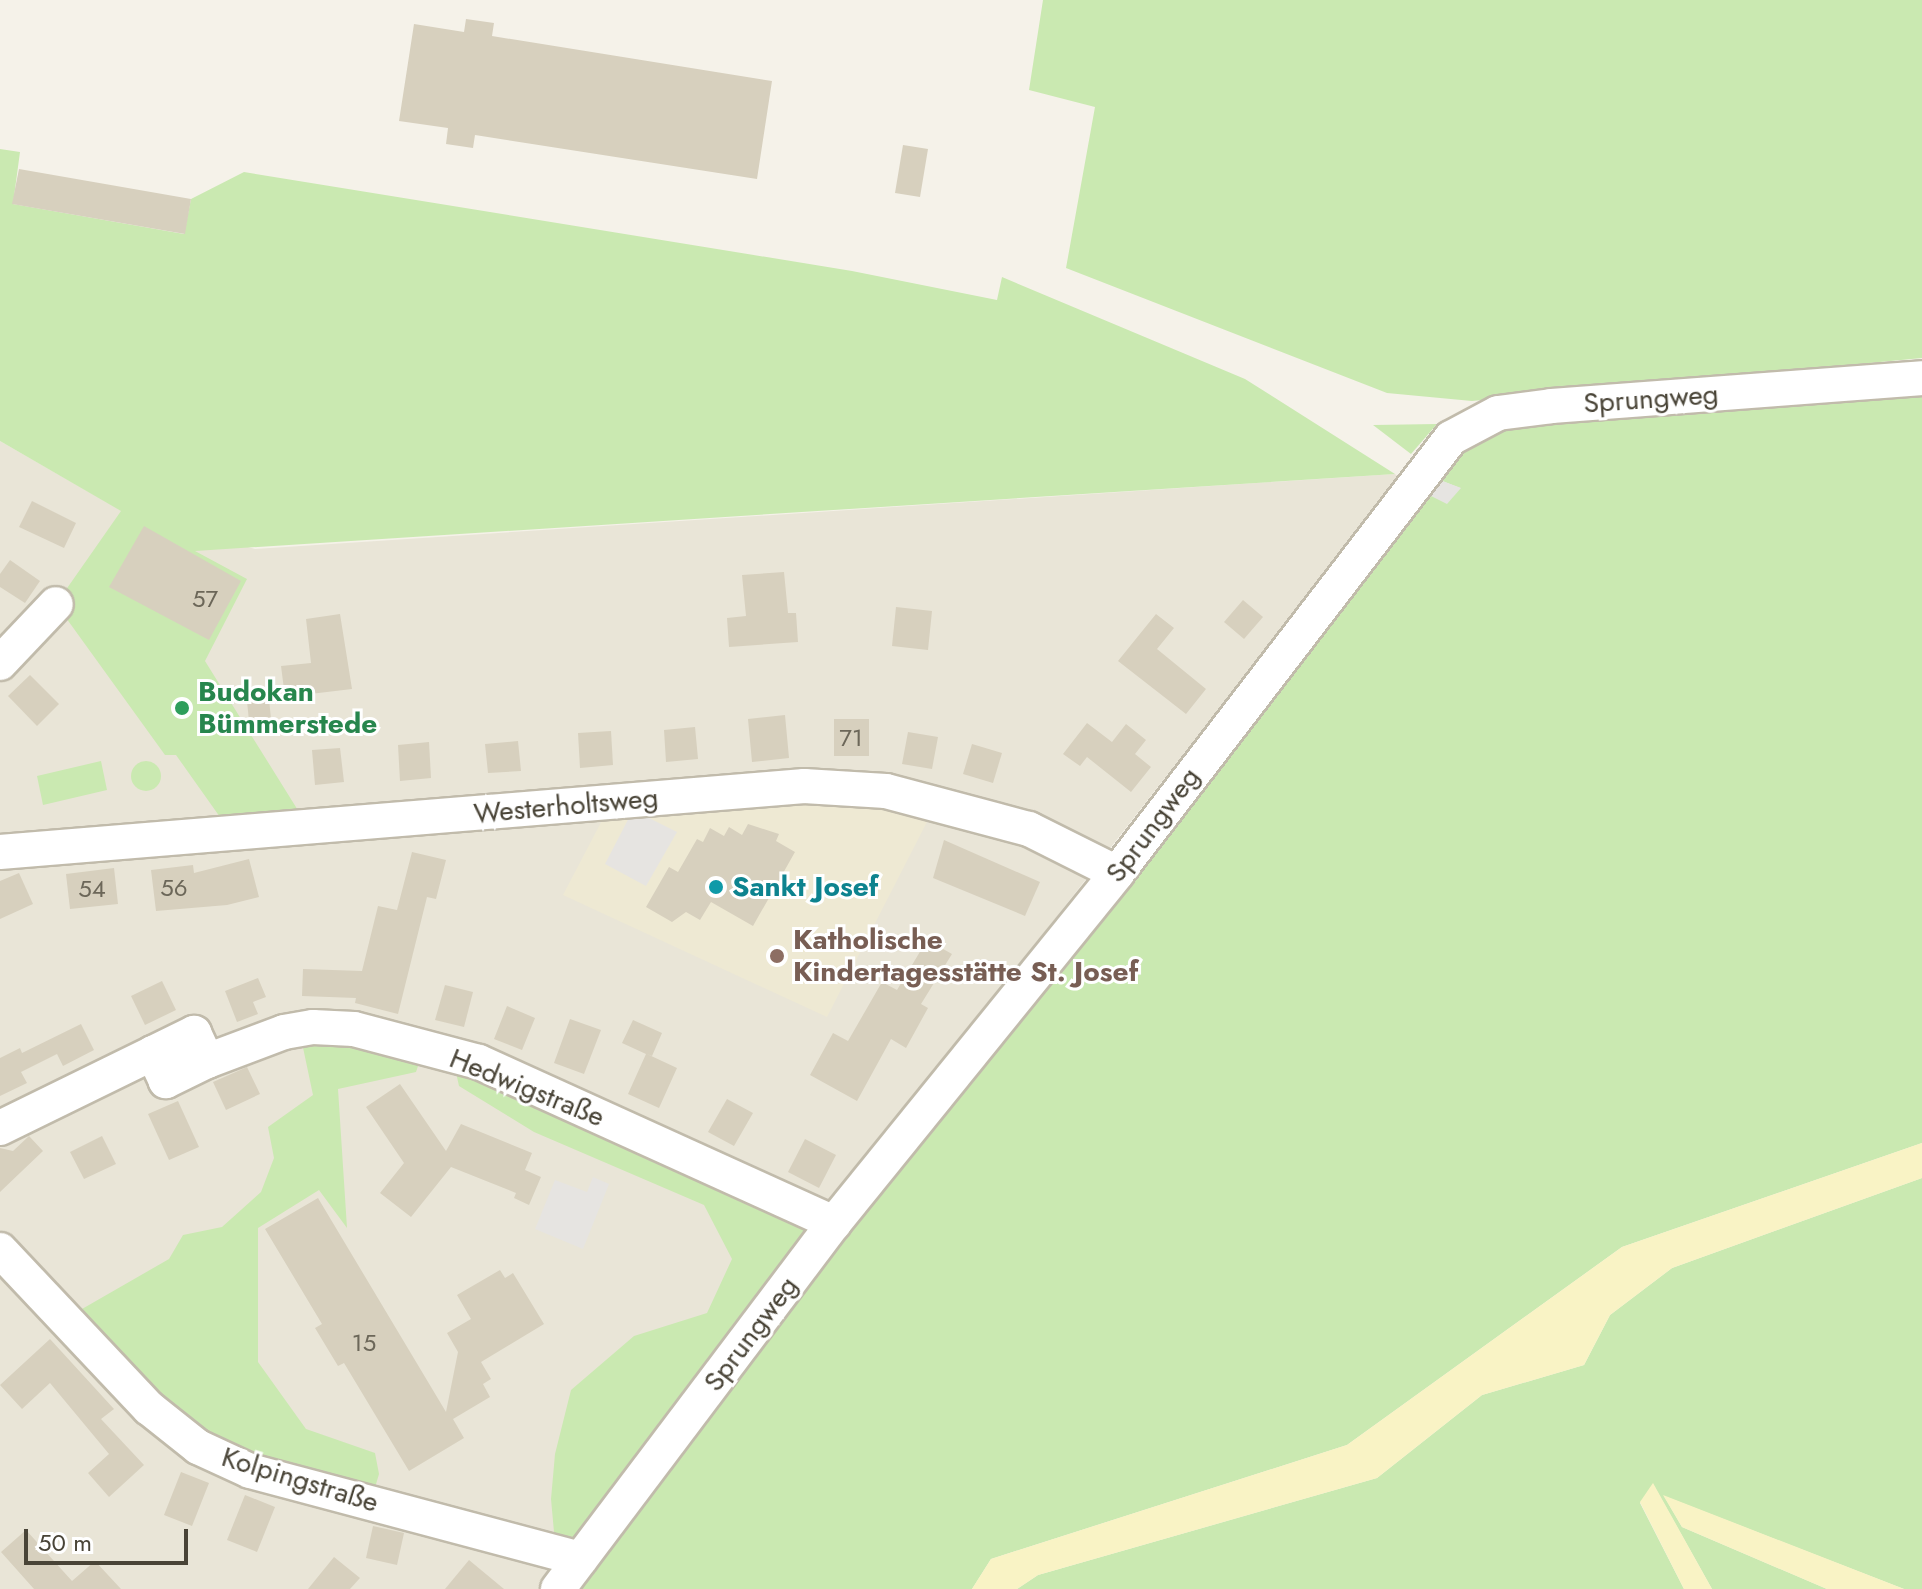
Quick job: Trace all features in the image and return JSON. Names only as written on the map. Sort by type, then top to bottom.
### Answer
[{"type":"street","name":"Sprungweg","points":[[558,1589],[834,1223],[1117,873],[1410,486],[1472,423],[1498,413],[1552,406],[1922,378]]},
{"type":"street","points":[[0,663],[56,604]]},
{"type":"street","name":"Westerholtsweg","points":[[0,852],[804,786],[886,791],[1029,829],[1117,873]]},
{"type":"street","name":"Hedwigstraße","points":[[0,1128],[194,1033],[207,1061],[313,1027],[369,1033],[479,1062],[834,1223]]},
{"type":"street","name":"Kolpingstraße","points":[[0,1250],[149,1408],[198,1447],[250,1471],[581,1559]]},
{"type":"shaded area","points":[[0,441],[122,511],[255,549],[1395,474],[1399,478],[819,1221],[542,1589],[0,1589]]},
{"type":"shaded area","points":[[1432,477],[1461,488],[1447,504],[1421,491]]},
{"type":"shaded area","name":"Katholische Kindertagesstätte St. Josef","points":[[858,798],[931,814],[827,1017],[563,895],[608,809]]},
{"type":"shaded area","points":[[633,810],[677,832],[646,886],[605,864]]},
{"type":"shaded area","points":[[593,1177],[609,1184],[583,1249],[535,1229],[555,1180],[587,1192]]},
{"type":"green space","points":[[1043,0],[1922,0],[1922,358],[1472,401],[1387,393],[1066,268],[1095,107],[1029,90]]},
{"type":"green space","points":[[0,149],[20,152],[13,204],[184,234],[191,199],[244,172],[852,271],[997,300],[1002,277],[1245,379],[1395,474],[195,551],[247,579],[205,661],[309,828],[232,834],[176,755],[165,755],[56,604],[121,511],[0,441]]},
{"type":"green space","points":[[1922,388],[1922,1143],[1622,1247],[1347,1445],[991,1559],[972,1589],[569,1589],[1421,491],[1460,488],[1432,477],[1476,428]]},
{"type":"green space","points":[[1437,424],[1411,454],[1373,425]]},
{"type":"green space","points":[[101,761],[107,790],[43,805],[37,776]]},
{"type":"green space","points":[[146,761],[157,765],[161,776],[157,787],[146,791],[135,787],[131,776],[135,765]]},
{"type":"green space","points":[[301,1038],[329,1038],[420,1060],[416,1072],[338,1089],[347,1228],[319,1190],[258,1228],[258,1362],[306,1429],[375,1453],[379,1474],[374,1491],[266,1460],[203,1431],[158,1399],[82,1309],[169,1259],[183,1235],[222,1227],[261,1192],[274,1158],[268,1127],[313,1095]]},
{"type":"green space","points":[[455,1068],[815,1222],[573,1548],[555,1543],[551,1499],[555,1454],[571,1390],[634,1336],[707,1313],[732,1259],[704,1205],[534,1132],[459,1086]]},
{"type":"green space","points":[[1922,1178],[1922,1589],[1904,1589],[1664,1496],[1682,1527],[1827,1589],[1712,1589],[1653,1484],[1640,1503],[1684,1589],[1017,1589],[1038,1575],[1377,1478],[1482,1395],[1584,1365],[1610,1315],[1672,1268]]},
{"type":"sand","points":[[1922,1143],[1922,1178],[1672,1268],[1610,1315],[1584,1365],[1482,1395],[1377,1478],[1038,1575],[1017,1589],[972,1589],[991,1559],[1347,1445],[1622,1247]]},
{"type":"sand","points":[[1653,1483],[1712,1589],[1684,1589],[1640,1502]]},
{"type":"sand","points":[[1663,1495],[1904,1589],[1827,1589],[1682,1527]]},
{"type":"building","points":[[466,19],[494,23],[492,36],[772,81],[757,179],[475,135],[473,148],[446,144],[448,128],[399,121],[414,24],[464,32]]},
{"type":"building","points":[[903,145],[928,149],[920,197],[895,193]]},
{"type":"building","points":[[19,169],[191,199],[185,234],[12,204]]},
{"type":"building","points":[[32,501],[76,523],[64,548],[19,527]]},
{"type":"building","points":[[144,526],[241,581],[209,640],[109,587]]},
{"type":"building","points":[[10,560],[40,581],[25,603],[0,587],[0,574]]},
{"type":"building","points":[[784,572],[788,613],[796,613],[798,642],[729,647],[727,618],[746,616],[742,575]]},
{"type":"building","points":[[1243,600],[1263,617],[1244,639],[1224,622]]},
{"type":"building","points":[[896,607],[932,611],[928,650],[892,646]]},
{"type":"building","points":[[340,614],[352,689],[285,697],[281,666],[311,663],[306,619]]},
{"type":"building","points":[[1156,614],[1174,628],[1157,649],[1206,689],[1186,714],[1118,661]]},
{"type":"building","points":[[30,675],[59,704],[37,726],[8,696]]},
{"type":"building","points":[[269,699],[271,719],[249,721],[247,701]]},
{"type":"building","points":[[785,715],[789,758],[752,762],[748,719]]},
{"type":"building","points":[[834,719],[869,719],[869,756],[834,756]]},
{"type":"building","points":[[1087,723],[1112,742],[1126,724],[1146,740],[1135,754],[1151,767],[1131,792],[1087,757],[1080,766],[1063,754]]},
{"type":"building","points":[[695,727],[698,759],[666,762],[664,730]]},
{"type":"building","points":[[611,731],[613,765],[580,768],[578,733]]},
{"type":"building","points":[[908,732],[938,737],[932,769],[902,764]]},
{"type":"building","points":[[518,741],[521,771],[488,773],[485,744]]},
{"type":"building","points":[[429,742],[431,778],[400,781],[398,745]]},
{"type":"building","points":[[972,744],[1002,753],[993,783],[963,774]]},
{"type":"building","points":[[340,748],[344,782],[315,785],[312,750]]},
{"type":"building","name":"Sankt Josef","points":[[748,824],[779,834],[776,841],[795,852],[753,926],[711,902],[700,920],[686,912],[672,922],[646,907],[669,867],[678,872],[697,839],[703,842],[710,828],[724,836],[729,827],[742,835]]},
{"type":"building","points":[[944,840],[1040,882],[1025,916],[933,878]]},
{"type":"building","points":[[412,852],[446,860],[436,899],[427,897],[398,1014],[355,1003],[356,998],[302,996],[303,969],[362,971],[378,906],[397,910]]},
{"type":"building","points":[[249,859],[259,897],[227,905],[156,911],[151,870],[193,865],[194,873]]},
{"type":"building","points":[[114,868],[118,904],[70,909],[66,874]]},
{"type":"building","points":[[19,873],[33,904],[0,919],[0,881]]},
{"type":"building","points":[[927,940],[952,954],[921,1004],[928,1008],[906,1048],[891,1039],[857,1101],[810,1075],[833,1033],[848,1041],[882,982],[897,990]]},
{"type":"building","points":[[258,978],[266,997],[253,1002],[258,1014],[237,1022],[225,991]]},
{"type":"building","points":[[162,981],[176,1010],[145,1025],[131,996]]},
{"type":"building","points":[[445,985],[473,992],[464,1027],[435,1020]]},
{"type":"building","points":[[507,1006],[535,1018],[522,1050],[494,1039]]},
{"type":"building","points":[[570,1019],[601,1030],[584,1074],[554,1063]]},
{"type":"building","points":[[633,1020],[662,1033],[652,1056],[647,1054],[677,1068],[659,1108],[628,1094],[646,1054],[622,1043]]},
{"type":"building","points":[[81,1024],[94,1050],[63,1066],[57,1054],[21,1072],[27,1083],[0,1096],[0,1058],[20,1048],[22,1053]]},
{"type":"building","points":[[247,1067],[260,1094],[226,1110],[213,1082]]},
{"type":"building","points":[[400,1084],[446,1151],[461,1124],[532,1153],[525,1170],[541,1177],[529,1205],[514,1198],[516,1193],[451,1167],[411,1217],[380,1193],[404,1163],[366,1107]]},
{"type":"building","points":[[727,1099],[753,1113],[734,1146],[708,1132]]},
{"type":"building","points":[[178,1101],[199,1147],[169,1160],[148,1114]]},
{"type":"building","points":[[29,1136],[43,1151],[0,1192],[0,1148],[13,1151]]},
{"type":"building","points":[[102,1136],[116,1164],[84,1179],[70,1152]]},
{"type":"building","points":[[805,1139],[836,1155],[819,1188],[788,1172]]},
{"type":"building","points":[[318,1198],[446,1412],[458,1352],[447,1333],[471,1319],[457,1295],[500,1270],[505,1278],[513,1273],[544,1324],[481,1362],[491,1379],[483,1384],[490,1397],[453,1419],[464,1438],[409,1471],[344,1363],[338,1366],[315,1328],[322,1324],[265,1229]]},
{"type":"building","points":[[50,1339],[114,1409],[101,1419],[144,1465],[109,1497],[88,1473],[109,1454],[50,1383],[22,1409],[0,1385]]},
{"type":"building","points":[[181,1472],[209,1483],[192,1526],[164,1515]]},
{"type":"building","points":[[245,1495],[275,1507],[257,1552],[227,1540]]},
{"type":"building","points":[[373,1526],[404,1533],[397,1565],[366,1558]]},
{"type":"building","points":[[26,1530],[72,1581],[95,1561],[121,1589],[34,1589],[1,1552]]},
{"type":"building","points":[[334,1557],[360,1578],[350,1589],[308,1589]]},
{"type":"building","points":[[469,1560],[504,1589],[445,1589]]},
{"type":"place","name":"Budokan Bümmerstede","points":[[182,708]]},
{"type":"place","name":"Sankt Josef","points":[[716,887]]},
{"type":"place","name":"Katholische Kindertagesstätte St. Josef","points":[[777,956]]}]
